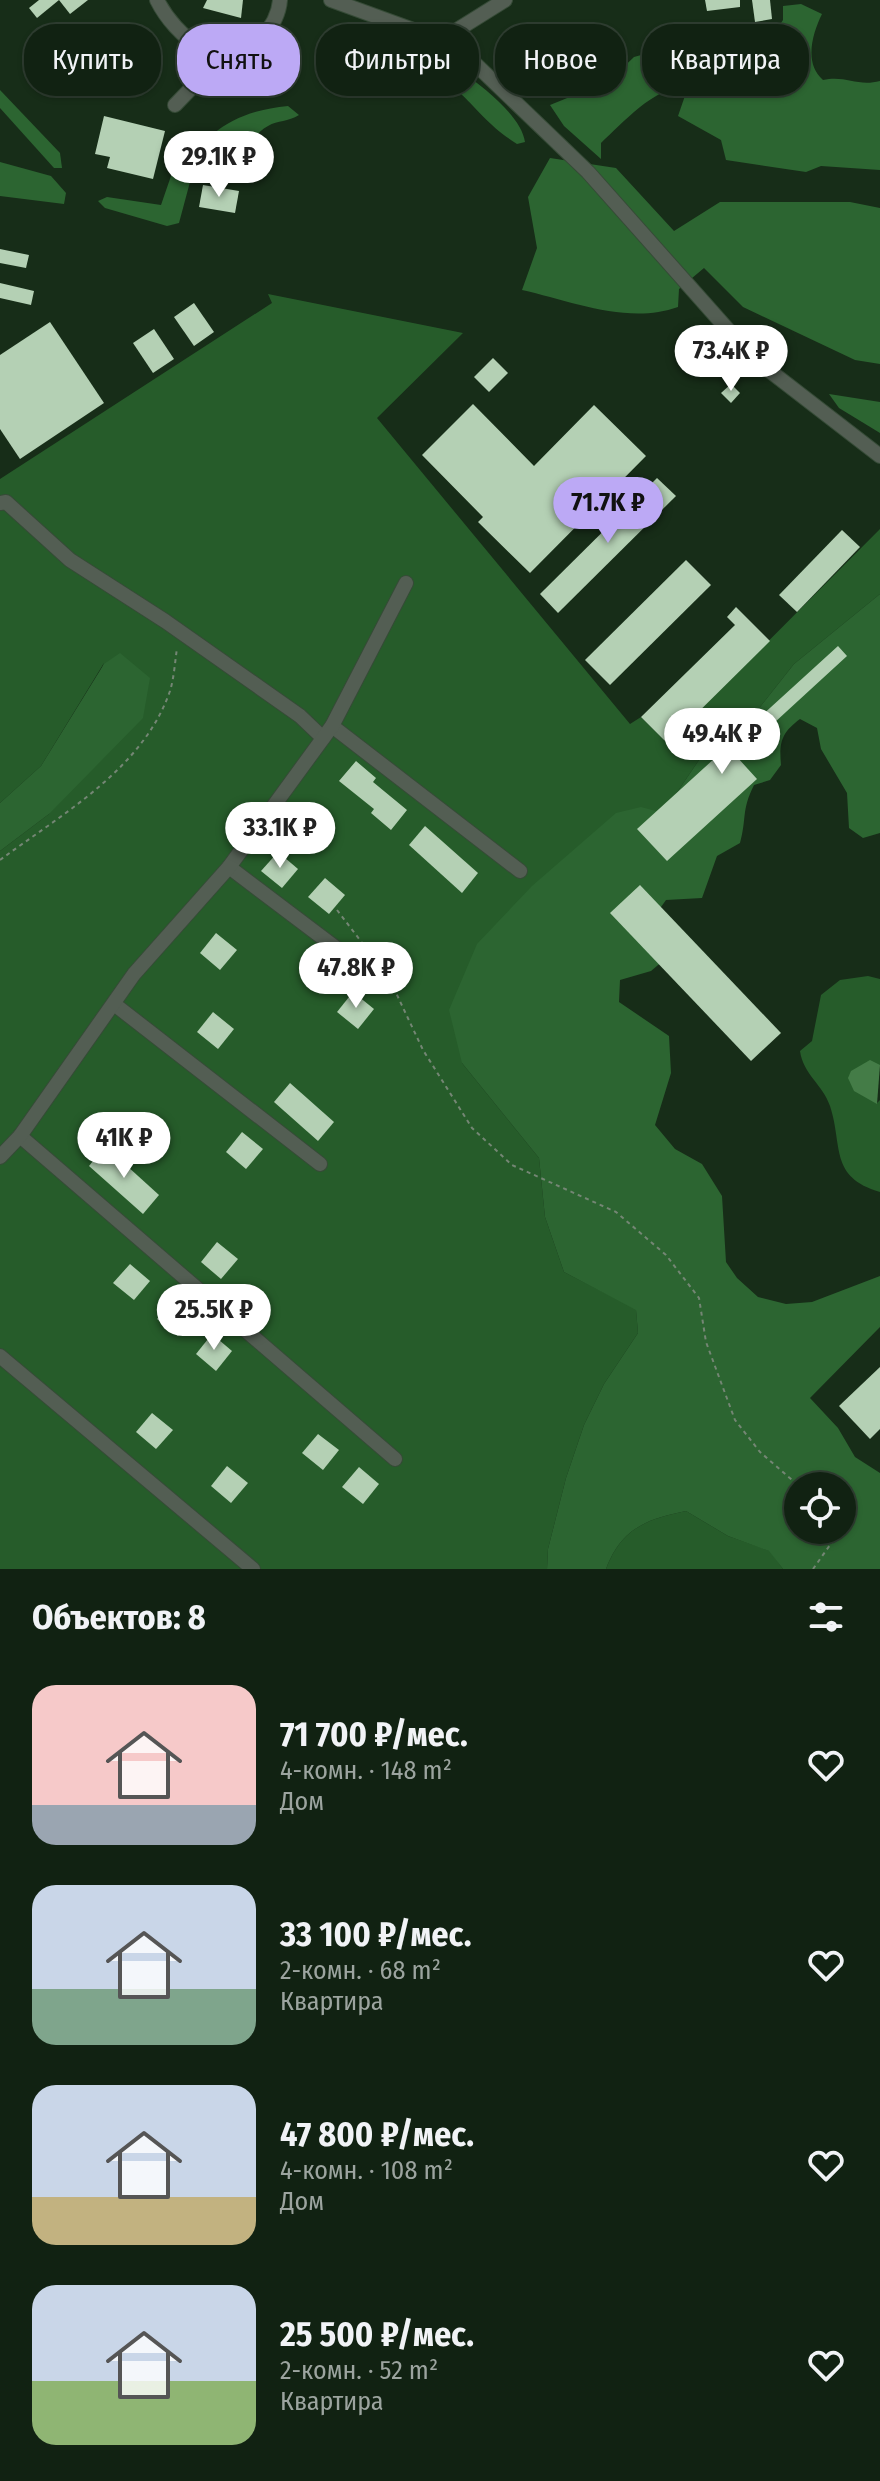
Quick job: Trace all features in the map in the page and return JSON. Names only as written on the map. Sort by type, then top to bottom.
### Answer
[{"type":"street","points":[[157,0],[177,32]]},
{"type":"street","points":[[271,24],[279,11],[280,0]]},
{"type":"street","points":[[331,0],[397,24]]},
{"type":"street","points":[[467,24],[505,0]]},
{"type":"street","points":[[479,68],[588,172],[753,358],[880,456]]},
{"type":"street","points":[[175,105],[184,96]]},
{"type":"street","points":[[0,503],[6,502],[70,560],[328,732],[520,871]]},
{"type":"street","points":[[0,1157],[20,1136],[134,974],[229,867],[328,732],[406,583]]},
{"type":"street","points":[[229,867],[348,957]]},
{"type":"street","points":[[114,1004],[320,1164]]},
{"type":"street","points":[[20,1136],[395,1459]]},
{"type":"street","points":[[0,1356],[253,1569]]},
{"type":"path","points":[[0,860],[113,776],[150,729],[170,692],[177,649]]},
{"type":"path","points":[[337,910],[389,978],[423,1050],[472,1128],[512,1165],[616,1212],[666,1255],[699,1298],[706,1342],[735,1420],[760,1452],[784,1473]]},
{"type":"path","points":[[813,1569],[831,1544]]},
{"type":"shaded area","points":[[801,4],[822,14],[815,30],[812,57],[813,66],[823,80],[880,81],[880,170],[821,166],[806,172],[726,160],[721,140],[678,116],[685,96],[809,96],[809,24],[780,24],[783,6]]},
{"type":"shaded area","points":[[642,55],[642,96],[657,96],[641,106],[601,143],[601,159],[564,126],[550,105],[572,96],[626,96],[626,65]]},
{"type":"shaded area","points":[[479,84],[509,112],[525,142],[517,144],[463,96],[479,96]]},
{"type":"shaded area","points":[[0,90],[60,153],[62,168],[54,168],[0,108]]},
{"type":"shaded area","points":[[288,106],[299,115],[272,124],[256,136],[235,181],[194,167],[179,223],[167,226],[105,208],[98,201],[107,197],[161,205],[182,144],[201,155],[215,157],[212,135],[220,128],[247,114]]},
{"type":"shaded area","points":[[550,158],[616,168],[674,231],[720,202],[850,202],[880,208],[880,364],[855,360],[743,307],[704,268],[679,289],[678,307],[659,312],[600,309],[522,290],[537,248],[528,197]]},
{"type":"shaded area","points":[[0,162],[51,176],[66,193],[64,204],[0,196]]},
{"type":"shaded area","points":[[268,294],[463,333],[377,418],[630,724],[641,717],[667,743],[880,529],[880,594],[794,664],[760,707],[716,735],[663,813],[462,1063],[539,1158],[545,1217],[564,1272],[636,1309],[638,1333],[604,1384],[584,1425],[566,1478],[548,1549],[547,1569],[0,1569],[0,851],[49,814],[104,663],[41,766],[0,803],[0,479],[272,303]]},
{"type":"shaded area","points":[[829,394],[880,402],[880,433],[839,408]]},
{"type":"shaded area","points":[[880,594],[880,833],[863,838],[849,828],[847,793],[821,749],[817,728],[800,719],[783,739],[781,765],[770,780],[754,785],[747,802],[740,843],[717,856],[702,898],[666,900],[661,907],[664,960],[651,971],[620,980],[619,1002],[669,1036],[671,1073],[655,1125],[675,1149],[702,1164],[722,1196],[726,1262],[737,1278],[758,1297],[786,1304],[812,1302],[880,1276],[880,1327],[810,1398],[838,1428],[855,1457],[880,1473],[880,1569],[783,1569],[769,1551],[728,1536],[686,1511],[647,1522],[627,1535],[606,1569],[547,1569],[548,1549],[566,1478],[584,1425],[604,1384],[638,1333],[636,1310],[564,1272],[545,1217],[539,1158],[462,1063],[449,1010],[477,944],[532,886],[616,813],[641,807],[663,813],[716,735],[760,707],[794,664]]},
{"type":"shaded area","points":[[120,653],[150,678],[143,718],[49,814],[0,851],[0,803],[41,766],[104,664]]},
{"type":"shaded area","points":[[868,976],[880,979],[880,1065],[875,1065],[877,1103],[880,1100],[880,1192],[864,1186],[845,1169],[830,1106],[805,1066],[800,1051],[812,1041],[821,995],[840,980]]},
{"type":"shaded area","points":[[870,1060],[880,1065],[877,1104],[854,1091],[848,1078],[851,1071]]},
{"type":"shaded area","points":[[686,1511],[728,1536],[770,1551],[783,1569],[606,1569],[627,1535],[647,1522]]},
{"type":"building","points":[[39,0],[59,0],[37,18],[29,8]]},
{"type":"building","points":[[59,0],[88,0],[70,14]]},
{"type":"building","points":[[207,0],[243,0],[241,18],[203,8]]},
{"type":"building","points":[[705,0],[740,0],[740,7],[707,11]]},
{"type":"building","points":[[752,0],[770,0],[772,19],[755,22]]},
{"type":"building","points":[[104,116],[165,131],[153,179],[107,168],[110,157],[95,154]]},
{"type":"building","points":[[203,185],[239,191],[235,213],[199,207]]},
{"type":"building","points":[[0,249],[29,255],[26,268],[0,263]]},
{"type":"building","points":[[0,283],[34,291],[31,305],[0,298]]},
{"type":"building","points":[[194,303],[214,332],[194,346],[174,317]]},
{"type":"building","points":[[50,322],[104,403],[20,459],[0,429],[0,355]]},
{"type":"building","points":[[154,329],[174,359],[153,373],[133,343]]},
{"type":"building","points":[[493,358],[508,373],[489,392],[474,377]]},
{"type":"building","points":[[731,384],[740,393],[731,403],[721,393]]},
{"type":"building","points":[[473,404],[534,466],[594,405],[646,456],[530,573],[478,522],[483,517],[422,455]]},
{"type":"building","points":[[657,478],[676,496],[558,613],[540,594]]},
{"type":"building","points":[[842,530],[860,547],[797,612],[779,595]]},
{"type":"building","points":[[686,560],[711,585],[610,685],[585,660]]},
{"type":"building","points":[[736,607],[770,641],[667,743],[641,717],[735,625],[727,617]]},
{"type":"building","points":[[838,646],[847,656],[737,757],[757,779],[667,861],[637,829]]},
{"type":"building","points":[[356,761],[376,778],[373,782],[407,810],[391,830],[371,813],[374,809],[339,781]]},
{"type":"building","points":[[425,826],[478,873],[462,893],[409,845]]},
{"type":"building","points":[[278,852],[298,869],[282,888],[261,871]]},
{"type":"building","points":[[325,878],[345,895],[329,914],[308,897]]},
{"type":"building","points":[[640,885],[781,1033],[751,1061],[610,913]]},
{"type":"building","points":[[216,933],[237,950],[220,970],[200,953]]},
{"type":"building","points":[[353,992],[374,1009],[358,1029],[337,1012]]},
{"type":"building","points":[[213,1012],[234,1029],[218,1049],[197,1032]]},
{"type":"building","points":[[290,1083],[334,1122],[318,1141],[274,1102]]},
{"type":"building","points":[[242,1132],[263,1149],[246,1169],[226,1152]]},
{"type":"building","points":[[105,1146],[159,1195],[143,1214],[89,1166]]},
{"type":"building","points":[[217,1242],[238,1259],[221,1279],[201,1262]]},
{"type":"building","points":[[130,1264],[150,1281],[134,1300],[113,1283]]},
{"type":"building","points":[[173,1299],[194,1316],[178,1336],[157,1319]]},
{"type":"building","points":[[212,1334],[232,1351],[216,1371],[196,1354]]},
{"type":"building","points":[[880,1367],[880,1429],[870,1439],[839,1406]]},
{"type":"building","points":[[152,1413],[173,1430],[156,1449],[136,1432]]},
{"type":"building","points":[[318,1434],[339,1450],[323,1470],[302,1453]]},
{"type":"building","points":[[227,1466],[248,1483],[231,1503],[211,1486]]},
{"type":"building","points":[[359,1467],[379,1484],[363,1504],[342,1487]]}]
